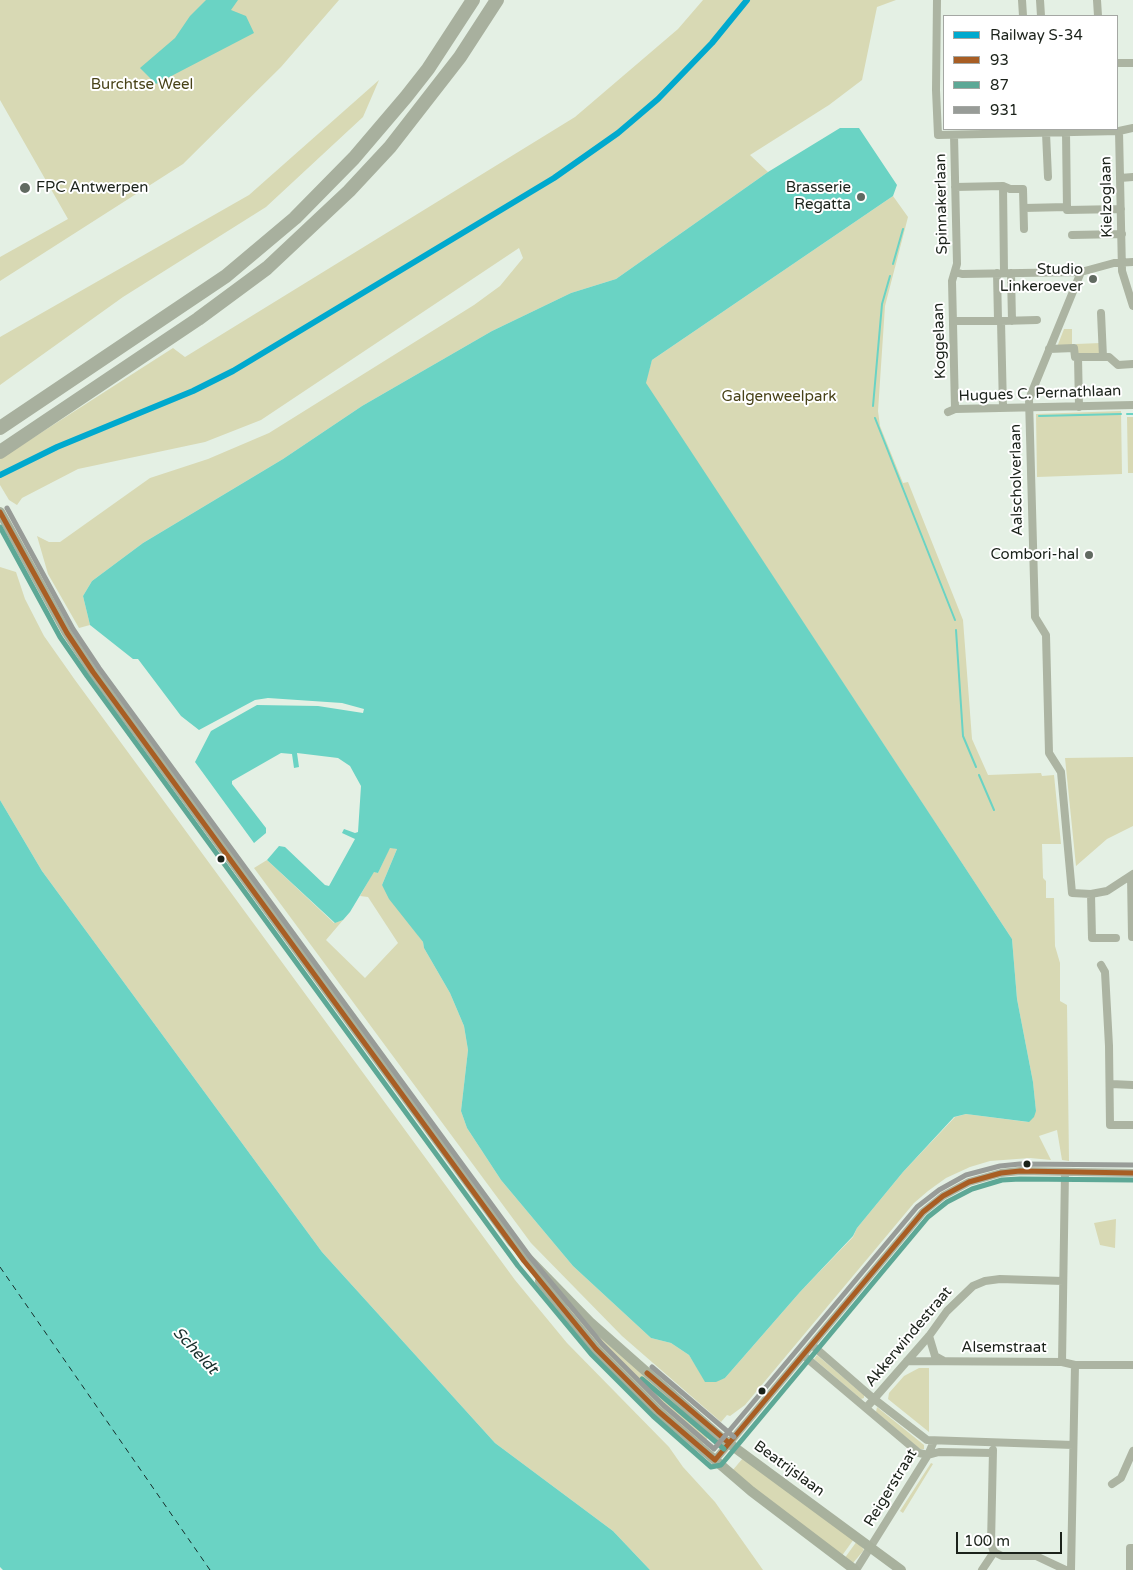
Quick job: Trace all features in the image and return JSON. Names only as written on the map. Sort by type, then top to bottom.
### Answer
[{"type":"highway","points":[[0,428],[226,276],[295,218],[354,158],[406,97],[428,69],[473,0]]},
{"type":"highway","points":[[0,452],[198,318],[267,268],[349,191],[390,146],[450,71],[497,0]]},
{"type":"street","points":[[937,0],[938,135],[985,131],[1119,131],[1133,128]]},
{"type":"street","points":[[1022,0],[1023,15]]},
{"type":"street","points":[[1040,0],[1040,15]]},
{"type":"street","points":[[1097,0],[1098,15]]},
{"type":"street","points":[[936,49],[943,49]]},
{"type":"street","points":[[1118,63],[1133,63]]},
{"type":"street","points":[[1045,131],[1048,177]]},
{"type":"street","name":"Kielzoglaan","points":[[1119,131],[1123,279],[1133,306]]},
{"type":"street","points":[[1066,132],[1069,209]]},
{"type":"street","name":"Spinnakerlaan","points":[[954,135],[957,264],[955,272]]},
{"type":"street","points":[[1120,178],[1133,177]]},
{"type":"street","points":[[955,187],[1002,186],[1023,194],[1024,229]]},
{"type":"street","points":[[1002,186],[1004,271],[1011,285],[1012,320]]},
{"type":"street","points":[[1024,208],[1121,209]]},
{"type":"street","points":[[1072,235],[1122,234]]},
{"type":"street","points":[[955,272],[962,274],[1004,271],[1081,272],[1122,262],[1133,262]]},
{"type":"street","points":[[1002,408],[1001,344],[997,285],[1004,271]]},
{"type":"street","name":"Koggelaan","points":[[952,410],[956,321],[952,281],[955,272]]},
{"type":"street","name":"Aalscholverlaan","points":[[1081,272],[1030,395],[1029,408],[1034,617],[1046,635],[1049,753],[1061,772],[1072,893],[1091,894]]},
{"type":"street","points":[[1100,313],[1105,357]]},
{"type":"street","points":[[956,321],[1037,320]]},
{"type":"street","points":[[1049,349],[1074,348],[1074,358],[1109,357],[1118,365],[1133,364]]},
{"type":"street","points":[[1078,358],[1079,407]]},
{"type":"street","name":"Hugues C. Pernathlaan","points":[[952,410],[1133,405]]},
{"type":"street","name":"Beatrijslaan","points":[[1,514],[67,633],[93,672],[512,1242],[524,1261],[596,1349],[658,1411],[788,1520],[856,1570]]},
{"type":"street","points":[[1116,938],[1092,938],[1091,894],[1107,891],[1132,875]]},
{"type":"street","points":[[1132,875],[1132,937]]},
{"type":"street","points":[[1100,965],[1105,972],[1110,1125],[1133,1125]]},
{"type":"street","points":[[1110,1084],[1133,1085]]},
{"type":"street","points":[[715,1460],[923,1212],[943,1196],[968,1182],[985,1176],[1020,1171],[1133,1173]]},
{"type":"street","points":[[1062,1362],[1065,1172]]},
{"type":"street","name":"Beatrijslaan","points":[[512,1242],[590,1322],[729,1443],[870,1549],[901,1570]]},
{"type":"street","name":"Akkerwindestraat","points":[[866,1408],[964,1293],[973,1286],[985,1281],[1063,1281]]},
{"type":"street","name":"Alsemstraat","points":[[929,1336],[935,1356],[946,1362]]},
{"type":"street","points":[[812,1345],[874,1399],[922,1437],[934,1441],[1073,1445]]},
{"type":"street","points":[[803,1355],[918,1453],[928,1455],[939,1452],[992,1453]]},
{"type":"street","name":"Alsemstraat","points":[[907,1362],[1062,1362],[1075,1365]]},
{"type":"street","points":[[1071,1570],[1075,1365],[1133,1365]]},
{"type":"street","name":"Reigerstraat","points":[[856,1570],[928,1455],[934,1441]]},
{"type":"street","points":[[993,1443],[991,1544],[994,1552],[1002,1556],[1036,1556],[1066,1570]]},
{"type":"street","points":[[1112,1484],[1121,1478],[1133,1450]]},
{"type":"street","points":[[1130,1570],[1130,1548],[1133,1548]]},
{"type":"street","points":[[982,1570],[994,1552]]},
{"type":"green space","name":"Burchtse Weel","points":[[0,0],[339,0],[281,67],[183,164],[0,281],[0,257],[68,219],[0,100]]},
{"type":"green space","points":[[703,0],[896,0],[877,7],[862,80],[829,105],[750,155],[768,172],[616,279],[571,293],[492,331],[362,406],[283,459],[143,543],[92,581],[83,596],[90,625],[79,628],[48,574],[37,536],[49,542],[60,542],[150,478],[208,459],[269,433],[474,305],[500,286],[523,258],[519,248],[261,420],[205,442],[78,469],[22,498],[17,505],[9,500],[0,485],[0,459],[173,348],[185,357],[575,117],[678,29]]},
{"type":"green space","points":[[379,80],[363,117],[266,207],[123,297],[0,385],[0,337],[249,195]]},
{"type":"green space","name":"Galgenweelpark","points":[[893,196],[908,217],[885,306],[878,411],[880,426],[903,483],[908,482],[963,620],[972,739],[988,775],[1041,773],[1042,776],[1054,775],[1061,844],[1042,844],[1043,878],[1046,881],[1046,898],[1054,898],[1055,946],[1060,963],[1060,1001],[1067,1005],[1069,1161],[1062,1160],[1057,1130],[1039,1136],[1051,1160],[1030,1158],[990,1161],[970,1167],[946,1178],[928,1191],[914,1203],[745,1405],[730,1416],[727,1415],[721,1422],[622,1336],[531,1243],[254,868],[267,860],[334,923],[343,920],[326,940],[365,978],[398,943],[368,897],[360,896],[374,871],[378,873],[390,847],[397,849],[382,885],[423,942],[424,948],[450,993],[464,1026],[468,1050],[461,1111],[467,1128],[501,1180],[573,1266],[651,1338],[671,1343],[689,1355],[706,1382],[725,1378],[800,1292],[853,1237],[857,1228],[903,1172],[955,1117],[966,1114],[1028,1122],[1036,1111],[1033,1082],[1017,999],[1012,939],[645,383],[652,360]]},
{"type":"green space","points":[[1064,329],[1072,329],[1072,347],[1057,347]]},
{"type":"green space","points":[[1101,343],[1101,355],[1076,355],[1076,344]]},
{"type":"green space","points":[[1121,411],[1122,474],[1037,477],[1036,414]]},
{"type":"green space","points":[[1127,417],[1133,417],[1133,473],[1128,473]]},
{"type":"green space","points":[[0,567],[16,572],[25,599],[44,636],[75,680],[515,1280],[567,1343],[669,1447],[683,1467],[715,1502],[763,1570],[650,1570],[613,1531],[495,1443],[322,1252],[42,871],[0,800]]},
{"type":"green space","points":[[1133,757],[1133,826],[1107,839],[1076,866],[1065,758]]},
{"type":"green space","points":[[1116,1219],[1115,1248],[1100,1245],[1094,1223]]},
{"type":"green space","points":[[553,1289],[712,1433],[701,1446],[604,1352]]},
{"type":"green space","points":[[817,1355],[864,1395],[864,1398],[861,1399],[814,1359]]},
{"type":"green space","points":[[919,1368],[929,1368],[929,1432],[888,1399],[889,1393],[904,1376]]},
{"type":"green space","points":[[877,1407],[924,1445],[924,1449],[920,1449],[876,1412]]},
{"type":"green space","points":[[743,1458],[854,1539],[841,1557],[732,1471]]},
{"type":"green space","points":[[931,1463],[933,1464],[903,1513],[900,1511]]},
{"type":"green space","points":[[857,1541],[864,1550],[853,1563],[844,1559]]},
{"type":"water","points":[[206,0],[238,0],[231,10],[246,16],[254,33],[156,84],[140,68],[175,38],[190,16]]},
{"type":"water","points":[[840,128],[859,128],[897,185],[893,196],[652,360],[646,383],[1012,939],[1017,999],[1033,1082],[1036,1111],[1034,1117],[1029,1122],[966,1114],[954,1117],[903,1172],[857,1228],[853,1236],[800,1292],[725,1378],[716,1382],[705,1382],[689,1355],[671,1343],[651,1338],[573,1266],[501,1180],[467,1128],[461,1111],[468,1050],[464,1026],[450,993],[424,948],[423,942],[389,899],[382,885],[397,849],[390,848],[378,873],[374,872],[350,912],[343,920],[335,923],[267,860],[279,846],[285,847],[325,885],[329,886],[355,839],[342,833],[344,829],[355,833],[358,832],[361,786],[350,766],[338,758],[297,753],[299,767],[294,768],[292,754],[281,753],[232,781],[232,784],[266,828],[266,833],[254,843],[195,762],[211,731],[257,705],[318,706],[363,713],[364,709],[342,703],[268,698],[255,700],[199,730],[181,716],[138,659],[133,659],[90,625],[83,596],[92,581],[143,543],[283,459],[362,406],[492,331],[571,293],[616,279],[768,172]]},
{"type":"water","name":"Scheldt","points":[[0,800],[42,871],[322,1252],[495,1443],[613,1531],[650,1570],[3,1570],[0,1567]]},
{"type":"waterway","points":[[893,264],[903,229]]},
{"type":"waterway","points":[[873,406],[882,304],[890,276]]},
{"type":"waterway","points":[[1039,416],[1121,414]]},
{"type":"waterway","points":[[1127,414],[1133,414]]},
{"type":"waterway","points":[[875,418],[955,620]]},
{"type":"waterway","points":[[956,630],[963,736],[976,767]]},
{"type":"waterway","points":[[979,775],[994,810]]},
{"type":"ferry route","points":[[0,1267],[210,1570]]},
{"type":"rail line","name":"S-34","points":[[0,475],[57,447],[193,391],[233,371],[554,178],[618,133],[658,99],[712,43],[747,0]]},
{"type":"transit line","name":"931","points":[[7,508],[73,629],[99,668],[530,1257],[602,1344],[663,1405],[714,1449],[917,1207],[939,1190],[966,1175],[1000,1166],[1020,1164],[1133,1165]]},
{"type":"transit line","name":"93","points":[[0,512],[67,633],[93,672],[524,1261],[596,1349],[658,1411],[715,1460],[923,1212],[943,1196],[969,1182],[1001,1173],[1020,1171],[1133,1173]]},
{"type":"transit line","name":"87","points":[[0,527],[60,637],[87,676],[518,1266],[591,1354],[653,1416],[711,1467],[721,1465],[928,1217],[947,1202],[972,1189],[1002,1180],[1133,1180]]},
{"type":"transit line","name":"931","points":[[652,1367],[734,1437]]},
{"type":"transit line","name":"93","points":[[647,1373],[729,1443]]},
{"type":"transit line","name":"87","points":[[642,1379],[724,1449]]},
{"type":"place","name":"FPC Antwerpen","points":[[25,188]]},
{"type":"place","name":"Brasserie Regatta","points":[[861,197]]},
{"type":"place","name":"Studio Linkeroever","points":[[1093,279]]},
{"type":"place","name":"Combori-hal","points":[[1089,555]]}]
